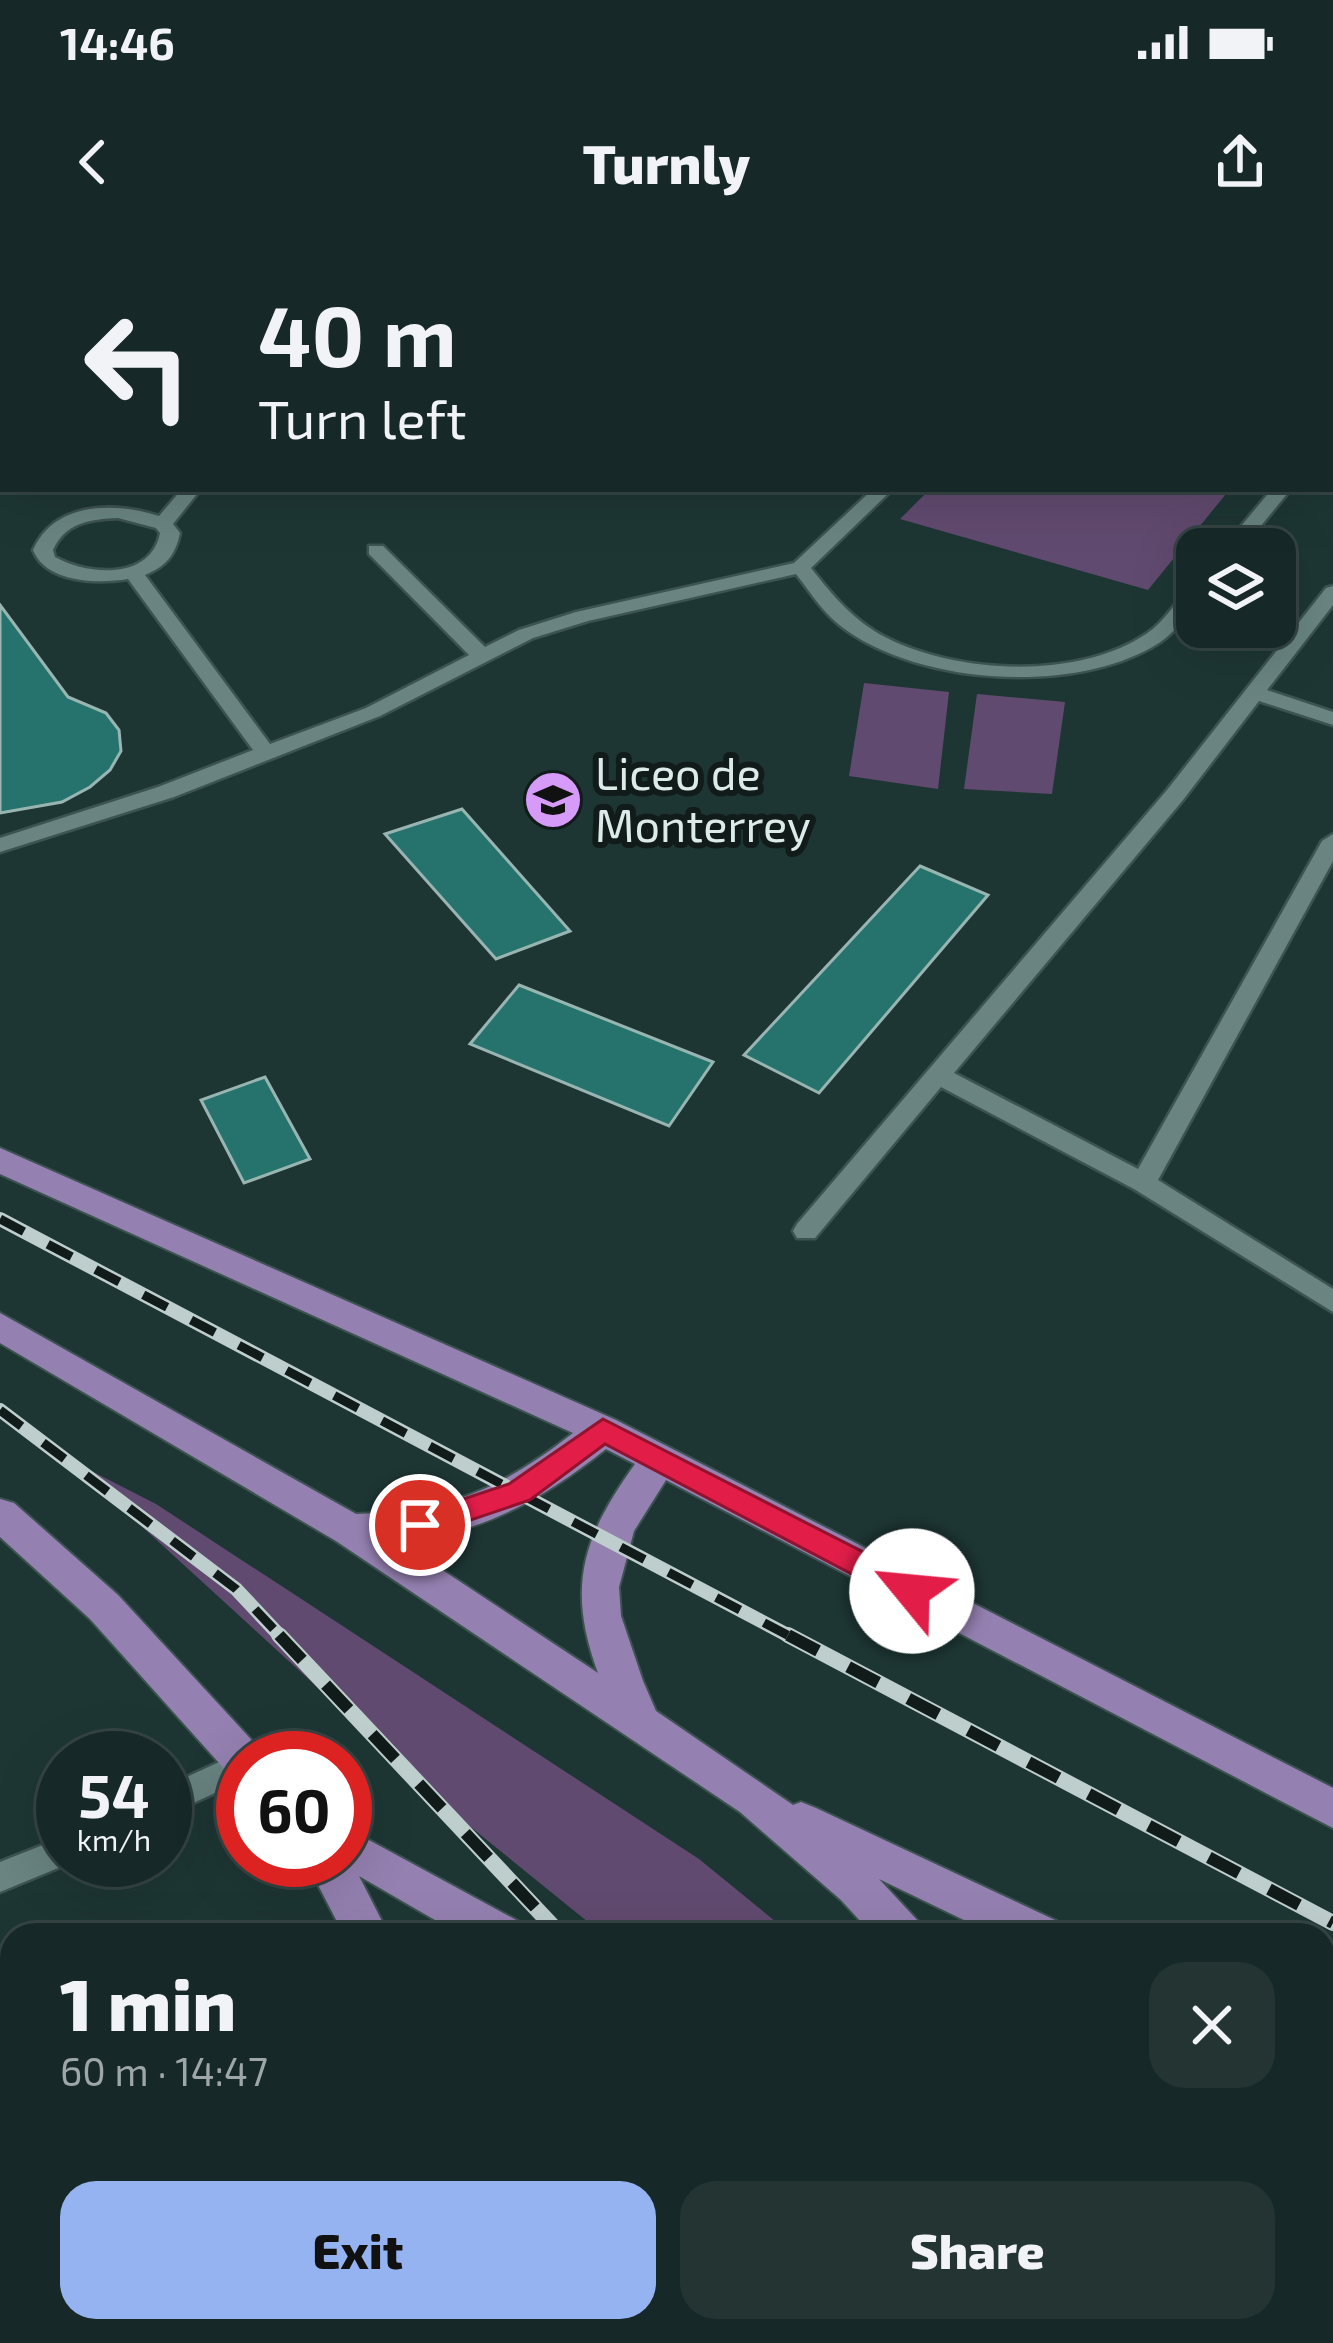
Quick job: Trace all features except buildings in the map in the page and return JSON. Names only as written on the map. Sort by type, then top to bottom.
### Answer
[{"type":"main road","points":[[0,1160],[603,1430],[1333,1809]]},
{"type":"main road","points":[[0,1326],[350,1529],[754,1799],[1016,1923]]},
{"type":"main road","points":[[350,1529],[420,1525],[484,1507],[520,1492],[603,1430]]},
{"type":"main road","points":[[640,1722],[610,1658],[601,1615],[600,1575],[607,1539],[620,1512],[659,1460]]},
{"type":"main road","points":[[0,1514],[104,1607],[216,1732]]},
{"type":"main road","points":[[754,1799],[886,1923]]},
{"type":"main road","points":[[372,1861],[481,1923]]},
{"type":"main road","points":[[341,1887],[361,1923]]},
{"type":"lane","points":[[163,524],[190,492]]},
{"type":"lane","points":[[0,844],[166,792],[373,712],[480,654],[583,616],[802,567],[881,492]]},
{"type":"lane","points":[[1250,528],[1280,492]]},
{"type":"lane","points":[[109,512],[163,524],[170,533],[164,555],[133,572],[72,574],[46,560],[46,539],[70,521],[109,512]]},
{"type":"lane","points":[[376,550],[480,654]]},
{"type":"lane","points":[[802,567],[852,626],[889,646],[968,667],[1066,669],[1096,664],[1155,637],[1176,614]]},
{"type":"lane","points":[[133,572],[266,753]]},
{"type":"lane","points":[[806,1231],[1175,795],[1333,592]]},
{"type":"lane","points":[[1255,693],[1333,719]]},
{"type":"lane","points":[[1143,1183],[1333,841]]},
{"type":"lane","points":[[938,1075],[1143,1183],[1333,1303]]},
{"type":"lane","points":[[0,1877],[36,1862]]},
{"type":"shaded area","points":[[927,492],[1228,492],[1198,528],[1176,528],[1176,556],[1148,590],[900,519]]},
{"type":"shaded area","points":[[864,683],[949,692],[938,789],[849,776]]},
{"type":"shaded area","points":[[977,694],[1065,702],[1052,794],[964,789]]},
{"type":"shaded area","points":[[68,1459],[156,1504],[699,1859],[777,1923],[589,1923],[467,1824],[372,1737],[372,1731],[365,1731]]},
{"type":"railway","points":[[0,1219],[793,1638]]},
{"type":"railway","points":[[0,1410],[236,1589],[282,1638]]},
{"type":"railway","points":[[279,1635],[550,1923]]},
{"type":"railway","points":[[788,1635],[1333,1923]]},
{"type":"place","name":"Liceo de Monterrey","points":[[553,800]]},
{"type":"route","points":[[420,1525],[520,1492],[603,1430],[912,1591]]}]
